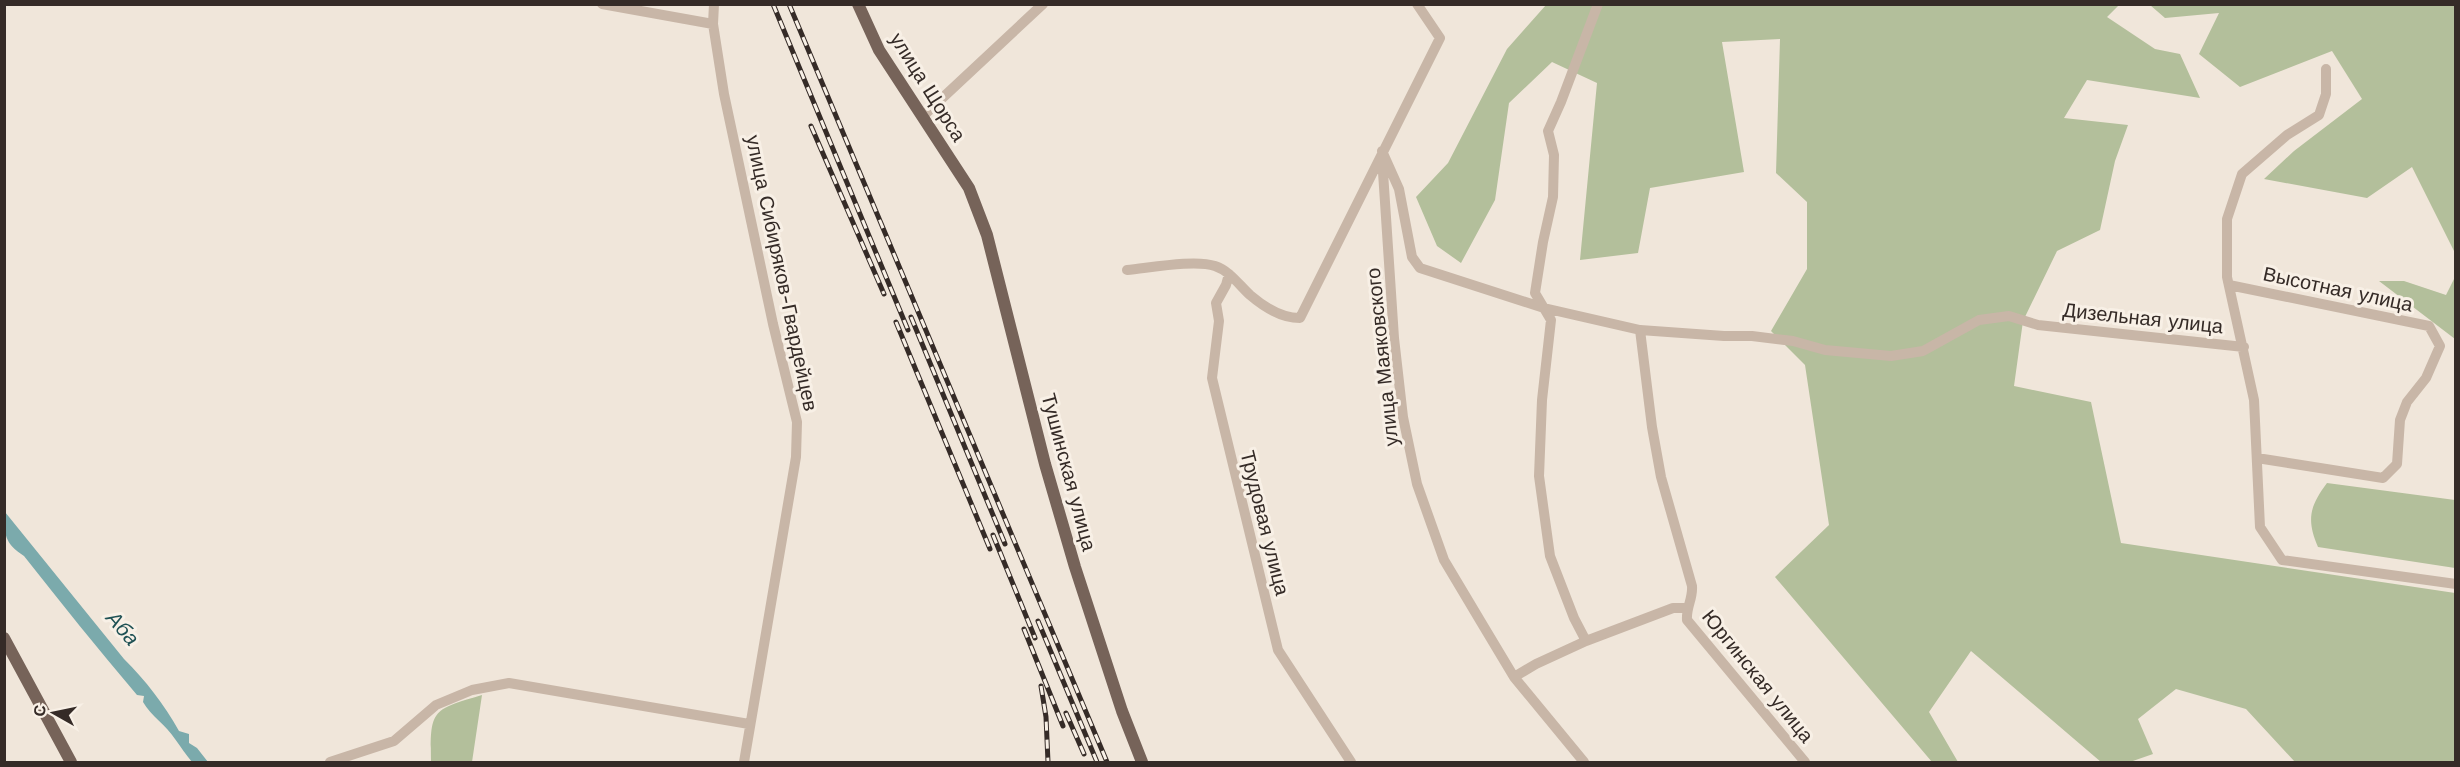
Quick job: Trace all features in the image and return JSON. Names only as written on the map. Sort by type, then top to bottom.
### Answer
[{"type":"main road","name":"улица Щорса","points":[[858,4],[879,50],[969,188]]},
{"type":"main road","name":"Тушинская улица","points":[[969,188],[987,234],[1045,464],[1075,567],[1122,711],[1142,762]]},
{"type":"main road","points":[[4,638],[71,762]]},
{"type":"street","points":[[602,4],[713,24]]},
{"type":"street","name":"улица Сибиряков-Гвардейцев","points":[[714,4],[713,24],[724,94],[773,324],[797,422],[796,457],[744,762]]},
{"type":"street","points":[[922,117],[1043,4]]},
{"type":"street","points":[[1127,270],[1204,263],[1229,274],[1251,296],[1277,312],[1290,318],[1300,318],[1440,38],[1417,4]]},
{"type":"street","points":[[1586,641],[1574,618],[1550,556],[1539,476],[1542,399],[1551,320],[1535,293],[1553,196],[1554,154],[1548,131],[1562,102],[1598,4]]},
{"type":"street","points":[[2326,69],[2326,94],[2319,115],[2288,135],[2242,174],[2227,219],[2229,285],[2254,400],[2260,527],[2282,560],[2456,584]]},
{"type":"street","name":"Дизельная улица","points":[[1382,151],[1399,189],[1412,257],[1420,268],[1544,308],[1640,330],[1752,336],[1793,341],[1825,350],[1891,356],[1923,351],[1979,321],[2009,316],[2038,325],[2244,347]]},
{"type":"street","name":"улица Маяковского","points":[[1382,151],[1394,338],[1403,417],[1418,484],[1444,560],[1514,676],[1584,762]]},
{"type":"street","name":"Трудовая улица","points":[[1229,274],[1216,303],[1219,321],[1212,378],[1278,650],[1351,762]]},
{"type":"street","name":"Высотная улица","points":[[2229,285],[2429,326],[2440,346],[2426,378],[2407,402],[2400,420],[2397,464],[2383,478],[2257,458]]},
{"type":"street","name":"Юргинская улица","points":[[1640,330],[1652,427],[1661,477],[1692,586],[1693,596],[1686,608],[1687,620],[1805,762]]},
{"type":"street","points":[[1514,676],[1586,641],[1673,608],[1686,608]]},
{"type":"street","points":[[330,762],[394,741],[436,705],[472,690],[509,683],[749,724]]},
{"type":"green space","points":[[1546,5],[2119,5],[2107,17],[2155,49],[2180,54],[2200,98],[2087,80],[2064,118],[2128,125],[2115,161],[2100,230],[2057,251],[2023,321],[2014,386],[2091,402],[2121,543],[2455,593],[2455,762],[2295,762],[2246,709],[2176,689],[2138,719],[2153,754],[2130,762],[2101,762],[1971,651],[1929,712],[1958,762],[1932,762],[1775,577],[1829,525],[1805,365],[1771,331],[1807,269],[1807,202],[1776,173],[1780,39],[1722,42],[1744,172],[1650,188],[1638,253],[1580,260],[1597,83],[1552,62],[1509,103],[1495,200],[1461,263],[1437,246],[1416,197],[1448,163],[1507,49]]},
{"type":"green space","points":[[2150,5],[2455,5],[2455,253],[2412,167],[2367,198],[2264,179],[2294,151],[2362,99],[2332,51],[2240,87],[2199,54],[2219,13],[2165,18]]},
{"type":"green space","points":[[2455,277],[2455,339],[2379,281],[2404,281],[2446,295]]},
{"type":"green space","points":[[2327,483],[2455,500],[2455,568],[2318,547],[2312,528],[2312,513]]},
{"type":"green space","points":[[482,695],[472,762],[431,762],[432,731],[437,714],[453,704]]},
{"type":"water","points":[[5,512],[154,693],[179,731],[189,734],[189,743],[197,748],[208,762],[192,762],[171,734],[146,707],[143,702],[144,696],[137,695],[24,556],[12,547],[5,532]]},
{"type":"railway","points":[[773,4],[908,330]]},
{"type":"railway","points":[[789,4],[1107,762]]},
{"type":"railway","points":[[811,126],[884,294]]},
{"type":"railway","points":[[911,317],[1005,544]]},
{"type":"railway","points":[[896,322],[990,549]]},
{"type":"railway","points":[[993,535],[1035,638]]},
{"type":"railway","points":[[1038,621],[1097,762]]},
{"type":"railway","points":[[1024,629],[1063,726]]},
{"type":"railway","points":[[1041,686],[1046,717],[1048,762]]},
{"type":"railway","points":[[1066,713],[1084,754]]},
{"type":"water label","name":"Аба","points":[[123,628]]}]
